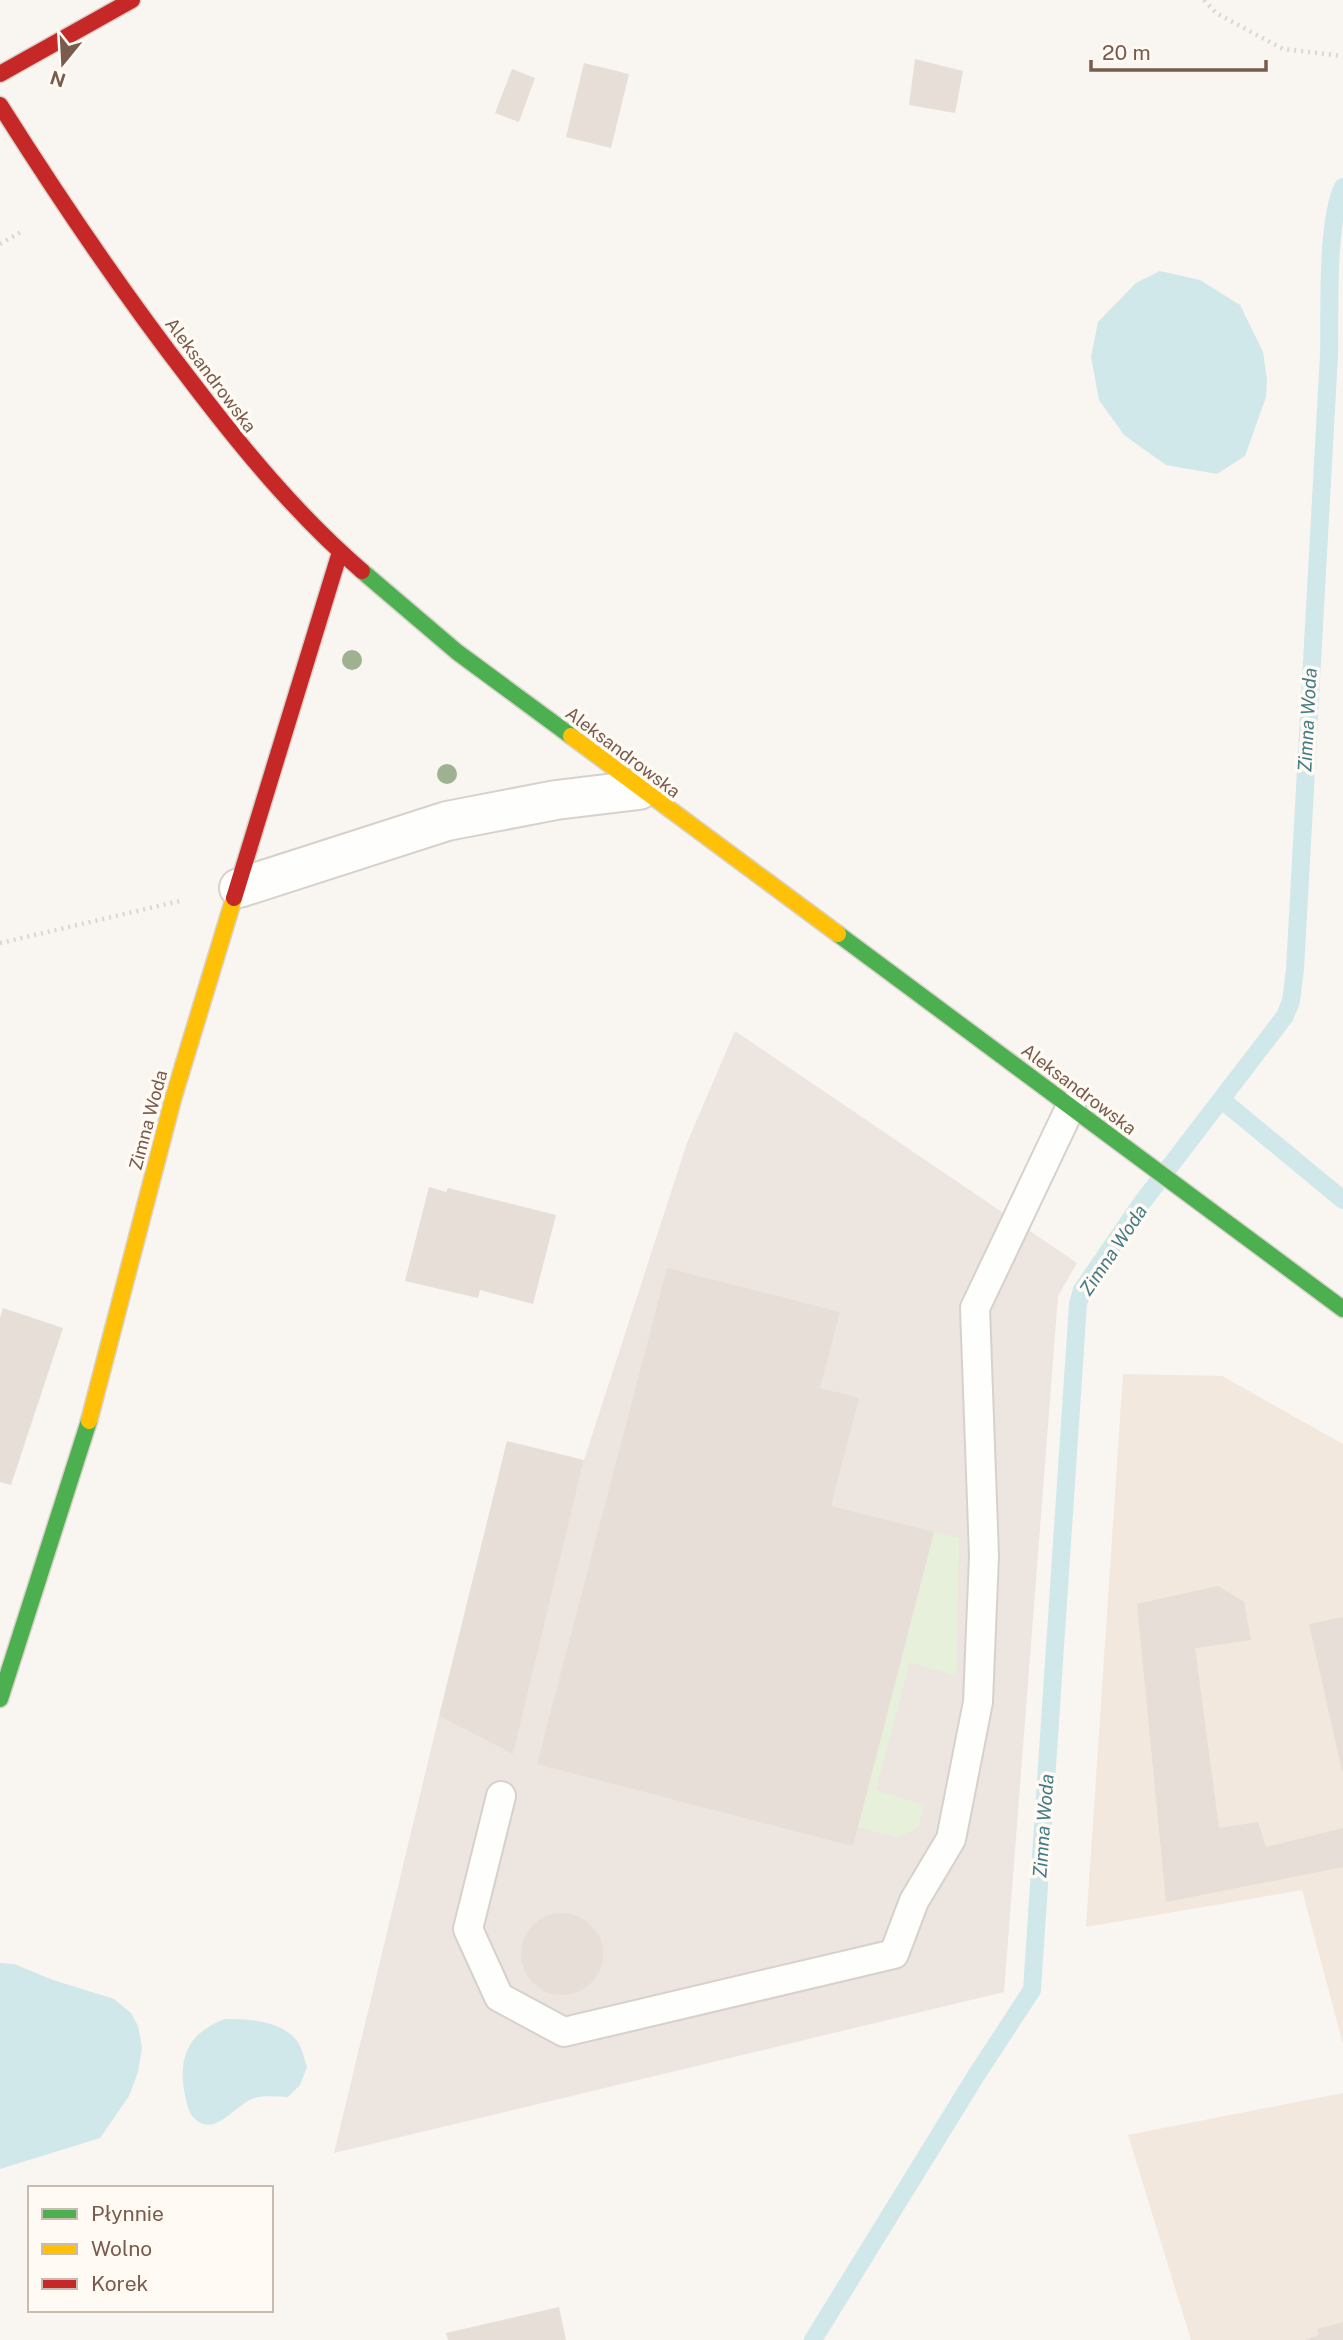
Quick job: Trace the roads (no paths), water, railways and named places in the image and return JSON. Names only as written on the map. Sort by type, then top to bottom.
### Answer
[{"type":"main road","points":[[0,74],[132,0]]},
{"type":"main road","name":"Aleksandrowska","points":[[0,105],[64,207],[162,344],[244,450],[340,552],[457,653],[1343,1309]]},
{"type":"main road","name":"Zimna Woda","points":[[0,1699],[85,1438],[173,1099],[340,552]]},
{"type":"street","points":[[239,888],[447,821],[556,800],[639,790]]},
{"type":"lane","points":[[501,1796],[468,1928],[499,1997],[564,2032],[894,1954],[914,1900],[951,1839],[978,1702],[984,1556],[975,1308],[1071,1106]]},
{"type":"water","points":[[1160,271],[1200,280],[1240,305],[1263,352],[1267,380],[1266,397],[1245,456],[1217,474],[1166,465],[1124,435],[1099,400],[1091,357],[1098,322],[1136,283]]},
{"type":"water","points":[[0,1963],[14,1964],[53,1980],[114,1999],[131,2013],[138,2026],[142,2047],[138,2072],[129,2096],[100,2138],[0,2169]]},
{"type":"water","points":[[225,2019],[254,2020],[282,2029],[299,2044],[307,2067],[300,2085],[288,2097],[255,2098],[221,2121],[206,2125],[196,2120],[188,2106],[183,2069],[188,2048],[194,2039],[202,2031]]},
{"type":"waterway","name":"Zimna Woda","points":[[813,2340],[1032,1990],[1078,1304],[1082,1290],[1141,1204],[1285,1016],[1291,1001],[1295,969],[1329,355],[1331,244],[1343,187]]},
{"type":"waterway","points":[[1222,1100],[1343,1200]]}]
